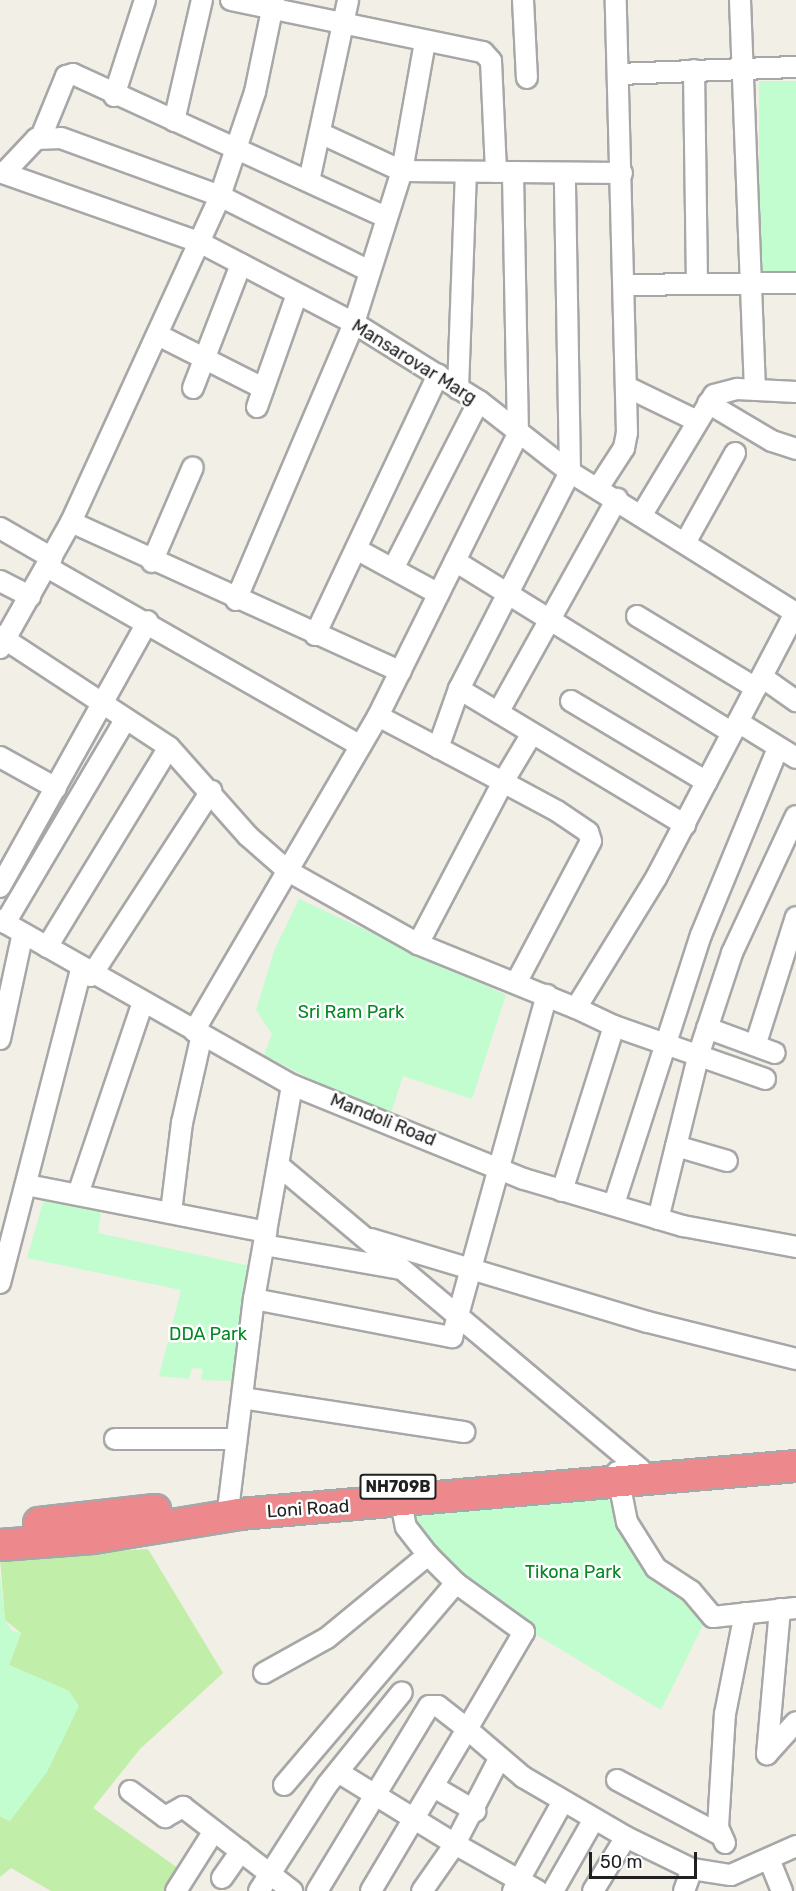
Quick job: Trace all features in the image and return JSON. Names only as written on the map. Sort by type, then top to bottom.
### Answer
[{"type":"highway","name":"Loni Road","points":[[0,1545],[93,1538],[227,1510],[401,1502],[796,1455]]},
{"type":"highway","name":"Loni Road","points":[[0,1528],[625,1474],[796,1466]]},
{"type":"street","points":[[114,96],[145,0]]},
{"type":"street","points":[[174,121],[202,0]]},
{"type":"street","points":[[171,1212],[182,1123],[198,1033],[378,716],[518,434],[504,172],[489,56],[344,24],[274,4],[231,0]]},
{"type":"street","points":[[309,181],[348,0]]},
{"type":"street","points":[[523,0],[527,78]]},
{"type":"street","points":[[598,488],[624,448],[627,387],[616,0]]},
{"type":"street","points":[[740,0],[755,390]]},
{"type":"street","points":[[274,4],[239,145],[220,196],[71,522],[50,562],[2,641],[169,747],[211,791],[248,836],[288,871],[418,944],[517,981],[614,1026],[663,1045],[699,1053],[765,1079]]},
{"type":"street","points":[[236,600],[354,323],[402,171],[425,42]]},
{"type":"street","points":[[619,74],[796,67]]},
{"type":"street","points":[[694,70],[697,284]]},
{"type":"street","points":[[2,173],[41,137],[68,74],[174,121],[239,145],[386,217]]},
{"type":"street","points":[[320,133],[402,171],[622,173]]},
{"type":"street","points":[[41,137],[61,138],[220,196],[369,271]]},
{"type":"street","points":[[458,389],[466,172]]},
{"type":"street","name":"Mansarovar Marg","points":[[2,173],[199,242],[354,323],[479,401],[518,434],[570,472],[796,612]]},
{"type":"street","points":[[438,748],[459,689],[570,472],[565,173]]},
{"type":"street","points":[[193,387],[241,264]]},
{"type":"street","points":[[625,285],[752,282],[796,284]]},
{"type":"street","points":[[257,407],[297,294]]},
{"type":"street","points":[[158,335],[203,360],[263,388]]},
{"type":"street","points":[[315,635],[438,375]]},
{"type":"street","points":[[627,387],[697,421]]},
{"type":"street","points":[[641,516],[708,403],[720,391],[796,392]]},
{"type":"street","points":[[394,567],[479,401]]},
{"type":"street","points":[[708,403],[771,441],[796,449]]},
{"type":"street","points":[[685,543],[735,453]]},
{"type":"street","points":[[152,562],[193,467]]},
{"type":"street","points":[[499,711],[552,620],[617,499]]},
{"type":"street","points":[[71,522],[152,562],[401,672]]},
{"type":"street","points":[[0,528],[50,562],[361,746]]},
{"type":"street","points":[[356,549],[394,567],[439,594]]},
{"type":"street","points":[[455,561],[735,728],[796,758]]},
{"type":"street","points":[[0,581],[30,596]]},
{"type":"street","points":[[576,1008],[684,825],[796,612]]},
{"type":"street","points":[[637,616],[796,701]]},
{"type":"street","points":[[0,887],[148,621]]},
{"type":"street","points":[[459,689],[499,711],[531,735],[684,825]]},
{"type":"street","points":[[571,701],[707,782]]},
{"type":"street","points":[[378,716],[503,782],[591,837],[517,981]]},
{"type":"street","points":[[3,922],[124,720]]},
{"type":"street","points":[[418,944],[503,782],[531,735]]},
{"type":"street","points":[[47,947],[169,747]]},
{"type":"street","points":[[614,1204],[663,1045],[728,862],[778,748]]},
{"type":"street","points":[[0,757],[56,788]]},
{"type":"street","points":[[0,1283],[86,973],[211,791]]},
{"type":"street","points":[[658,1219],[699,1053],[732,953],[796,816]]},
{"type":"street","points":[[756,1043],[796,917]]},
{"type":"street","name":"Mandoli Road","points":[[3,922],[86,973],[143,1002],[291,1085],[562,1191],[614,1204],[658,1219],[796,1247]]},
{"type":"street","points":[[0,1039],[23,933]]},
{"type":"street","points":[[254,1299],[449,1338],[458,1316],[547,995]]},
{"type":"street","points":[[78,1194],[143,1002]]},
{"type":"street","points":[[562,1191],[614,1026]]},
{"type":"street","points":[[707,1028],[756,1043],[775,1053]]},
{"type":"street","points":[[227,1510],[254,1299],[291,1085]]},
{"type":"street","points":[[676,1146],[727,1161]]},
{"type":"street","points":[[278,1166],[458,1316],[625,1474],[627,1522],[656,1568],[692,1591],[713,1617],[788,1609],[768,1754],[796,1722]]},
{"type":"street","points":[[27,1185],[171,1212],[265,1238],[402,1269]]},
{"type":"street","points":[[365,1237],[648,1322],[796,1359]]},
{"type":"street","points":[[242,1398],[464,1432]]},
{"type":"street","points":[[115,1439],[236,1439]]},
{"type":"street","points":[[371,1891],[524,1632],[456,1583],[428,1555],[406,1527],[401,1502]]},
{"type":"street","points":[[264,1673],[327,1638],[428,1555]]},
{"type":"street","points":[[284,1785],[456,1583]]},
{"type":"street","points":[[617,1780],[722,1838],[725,1714],[745,1613]]},
{"type":"street","points":[[260,1891],[338,1772],[402,1692]]},
{"type":"street","points":[[317,1891],[429,1706],[438,1706],[467,1729],[499,1760],[562,1801],[626,1837],[692,1869],[731,1883],[769,1859],[796,1846]]},
{"type":"street","points":[[429,1889],[475,1811],[499,1760]]},
{"type":"street","points":[[338,1772],[377,1794],[516,1886],[538,1891]]},
{"type":"street","points":[[434,1787],[475,1811]]},
{"type":"street","points":[[130,1791],[165,1817],[181,1806],[292,1891]]},
{"type":"street","points":[[516,1886],[562,1801]]},
{"type":"street","points":[[553,1891],[594,1819]]},
{"type":"street","points":[[176,1891],[214,1831]]},
{"type":"street","points":[[593,1891],[626,1837]]},
{"type":"street","points":[[222,1878],[241,1851]]},
{"type":"street","points":[[769,1859],[782,1891]]},
{"type":"street","points":[[684,1891],[692,1869]]},
{"type":"green space","points":[[759,81],[796,81],[796,274],[759,274]]},
{"type":"green space","name":"Sri Ram Park","points":[[299,899],[506,995],[472,1099],[403,1076],[389,1119],[264,1055],[272,1034],[256,1010],[274,951]]},
{"type":"green space","name":"DDA Park","points":[[46,1192],[102,1205],[98,1233],[255,1267],[236,1381],[201,1380],[203,1369],[192,1368],[189,1379],[159,1376],[181,1290],[27,1258]]},
{"type":"green space","name":"Tikona Park","points":[[614,1499],[707,1617],[661,1710],[512,1620],[414,1537],[416,1512]]},
{"type":"green space","points":[[148,1549],[223,1673],[140,1749],[93,1808],[185,1873],[174,1891],[51,1891],[11,1868],[0,1877],[0,1816],[10,1821],[69,1691],[9,1665],[21,1633],[5,1620],[0,1558]]},
{"type":"green space","points":[[0,1575],[5,1620],[12,1631],[21,1633],[9,1665],[69,1691],[79,1706],[47,1772],[10,1821],[0,1815]]}]
